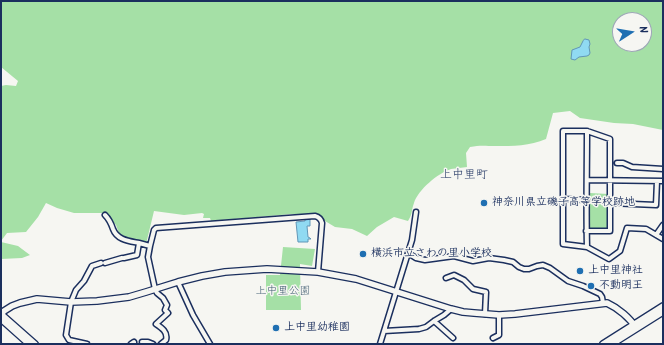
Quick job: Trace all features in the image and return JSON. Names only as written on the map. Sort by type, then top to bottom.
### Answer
[{"type":"street","points":[[586,231],[610,231],[610,180],[614,163],[610,139],[587,131],[563,131],[563,244],[586,247],[609,259],[620,251],[627,228],[646,229],[663,239]]},
{"type":"street","points":[[586,247],[587,131]]},
{"type":"street","points":[[614,163],[622,163],[632,167],[663,169]]},
{"type":"street","points":[[587,180],[663,181]]},
{"type":"street","points":[[610,203],[656,205],[657,181]]},
{"type":"street","points":[[563,199],[586,200]]},
{"type":"street","points":[[380,344],[412,240],[416,212]]},
{"type":"street","points":[[105,215],[110,220],[114,232],[118,237],[150,246]]},
{"type":"street","points":[[161,344],[166,340],[167,336],[164,330],[156,324],[168,313],[165,310],[167,305],[164,298],[157,293],[155,289],[148,257],[154,230],[156,228],[314,216],[318,217],[322,223],[318,272]]},
{"type":"street","points":[[656,235],[663,225]]},
{"type":"street","points":[[87,344],[69,340],[66,335],[71,302],[76,290],[84,281],[92,266],[137,255],[139,243]]},
{"type":"street","points":[[408,254],[425,260],[454,256],[474,261],[489,258],[513,262],[524,269],[543,265],[550,268],[568,281],[600,294],[603,303]]},
{"type":"street","points":[[34,344],[1,314],[12,306],[37,299],[71,302],[98,301],[129,297],[202,276],[225,272],[267,269],[318,272],[356,279],[451,309],[474,313],[515,314],[607,303],[615,306],[635,326]]},
{"type":"street","points":[[446,278],[454,275],[464,280],[473,289],[486,292],[485,314]]},
{"type":"street","points":[[178,282],[193,316],[210,344]]},
{"type":"street","points":[[384,331],[420,329],[426,327],[451,309]]},
{"type":"street","points":[[603,344],[662,311]]},
{"type":"street","points":[[493,338],[499,335],[499,314]]},
{"type":"street","points":[[1,319],[29,344]]},
{"type":"street","points":[[434,321],[453,338]]},
{"type":"street","points":[[612,344],[635,326]]},
{"type":"street","points":[[142,342],[153,344]]},
{"type":"green space","points":[[1,1],[663,1],[663,130],[633,124],[580,118],[570,111],[553,113],[546,139],[521,145],[470,147],[466,153],[467,167],[446,171],[429,183],[416,198],[408,221],[394,217],[377,227],[367,236],[352,229],[335,227],[315,215],[292,214],[211,221],[210,218],[203,218],[204,214],[202,213],[184,215],[154,211],[146,244],[120,236],[116,225],[104,213],[74,213],[46,203],[38,217],[26,232],[7,233],[1,241],[1,86],[16,86],[18,81],[1,67]]},
{"type":"green space","points":[[590,193],[608,194],[609,229],[589,229]]},
{"type":"green space","points":[[1,242],[18,246],[30,255],[22,258],[1,259]]},
{"type":"green space","name":"上中里公園","points":[[283,247],[315,249],[312,266],[300,264],[301,310],[266,310],[266,275],[280,275]]},
{"type":"water","points":[[585,39],[589,40],[590,44],[589,55],[579,57],[575,60],[571,59],[572,50],[580,47]]},
{"type":"water","points":[[310,219],[310,226],[307,226],[308,237],[311,239],[308,239],[308,242],[298,242],[296,222]]},
{"type":"place","name":"神奈川県立磯子高等学校跡地","points":[[484,203]]},
{"type":"place","name":"横浜市立さわの里小学校","points":[[363,254]]},
{"type":"place","name":"上中里神社","points":[[580,271]]},
{"type":"place","name":"不動明王","points":[[591,286]]},
{"type":"place","name":"上中里幼稚園","points":[[276,328]]},
{"type":"district","name":"上中里町","points":[[464,176]]}]
